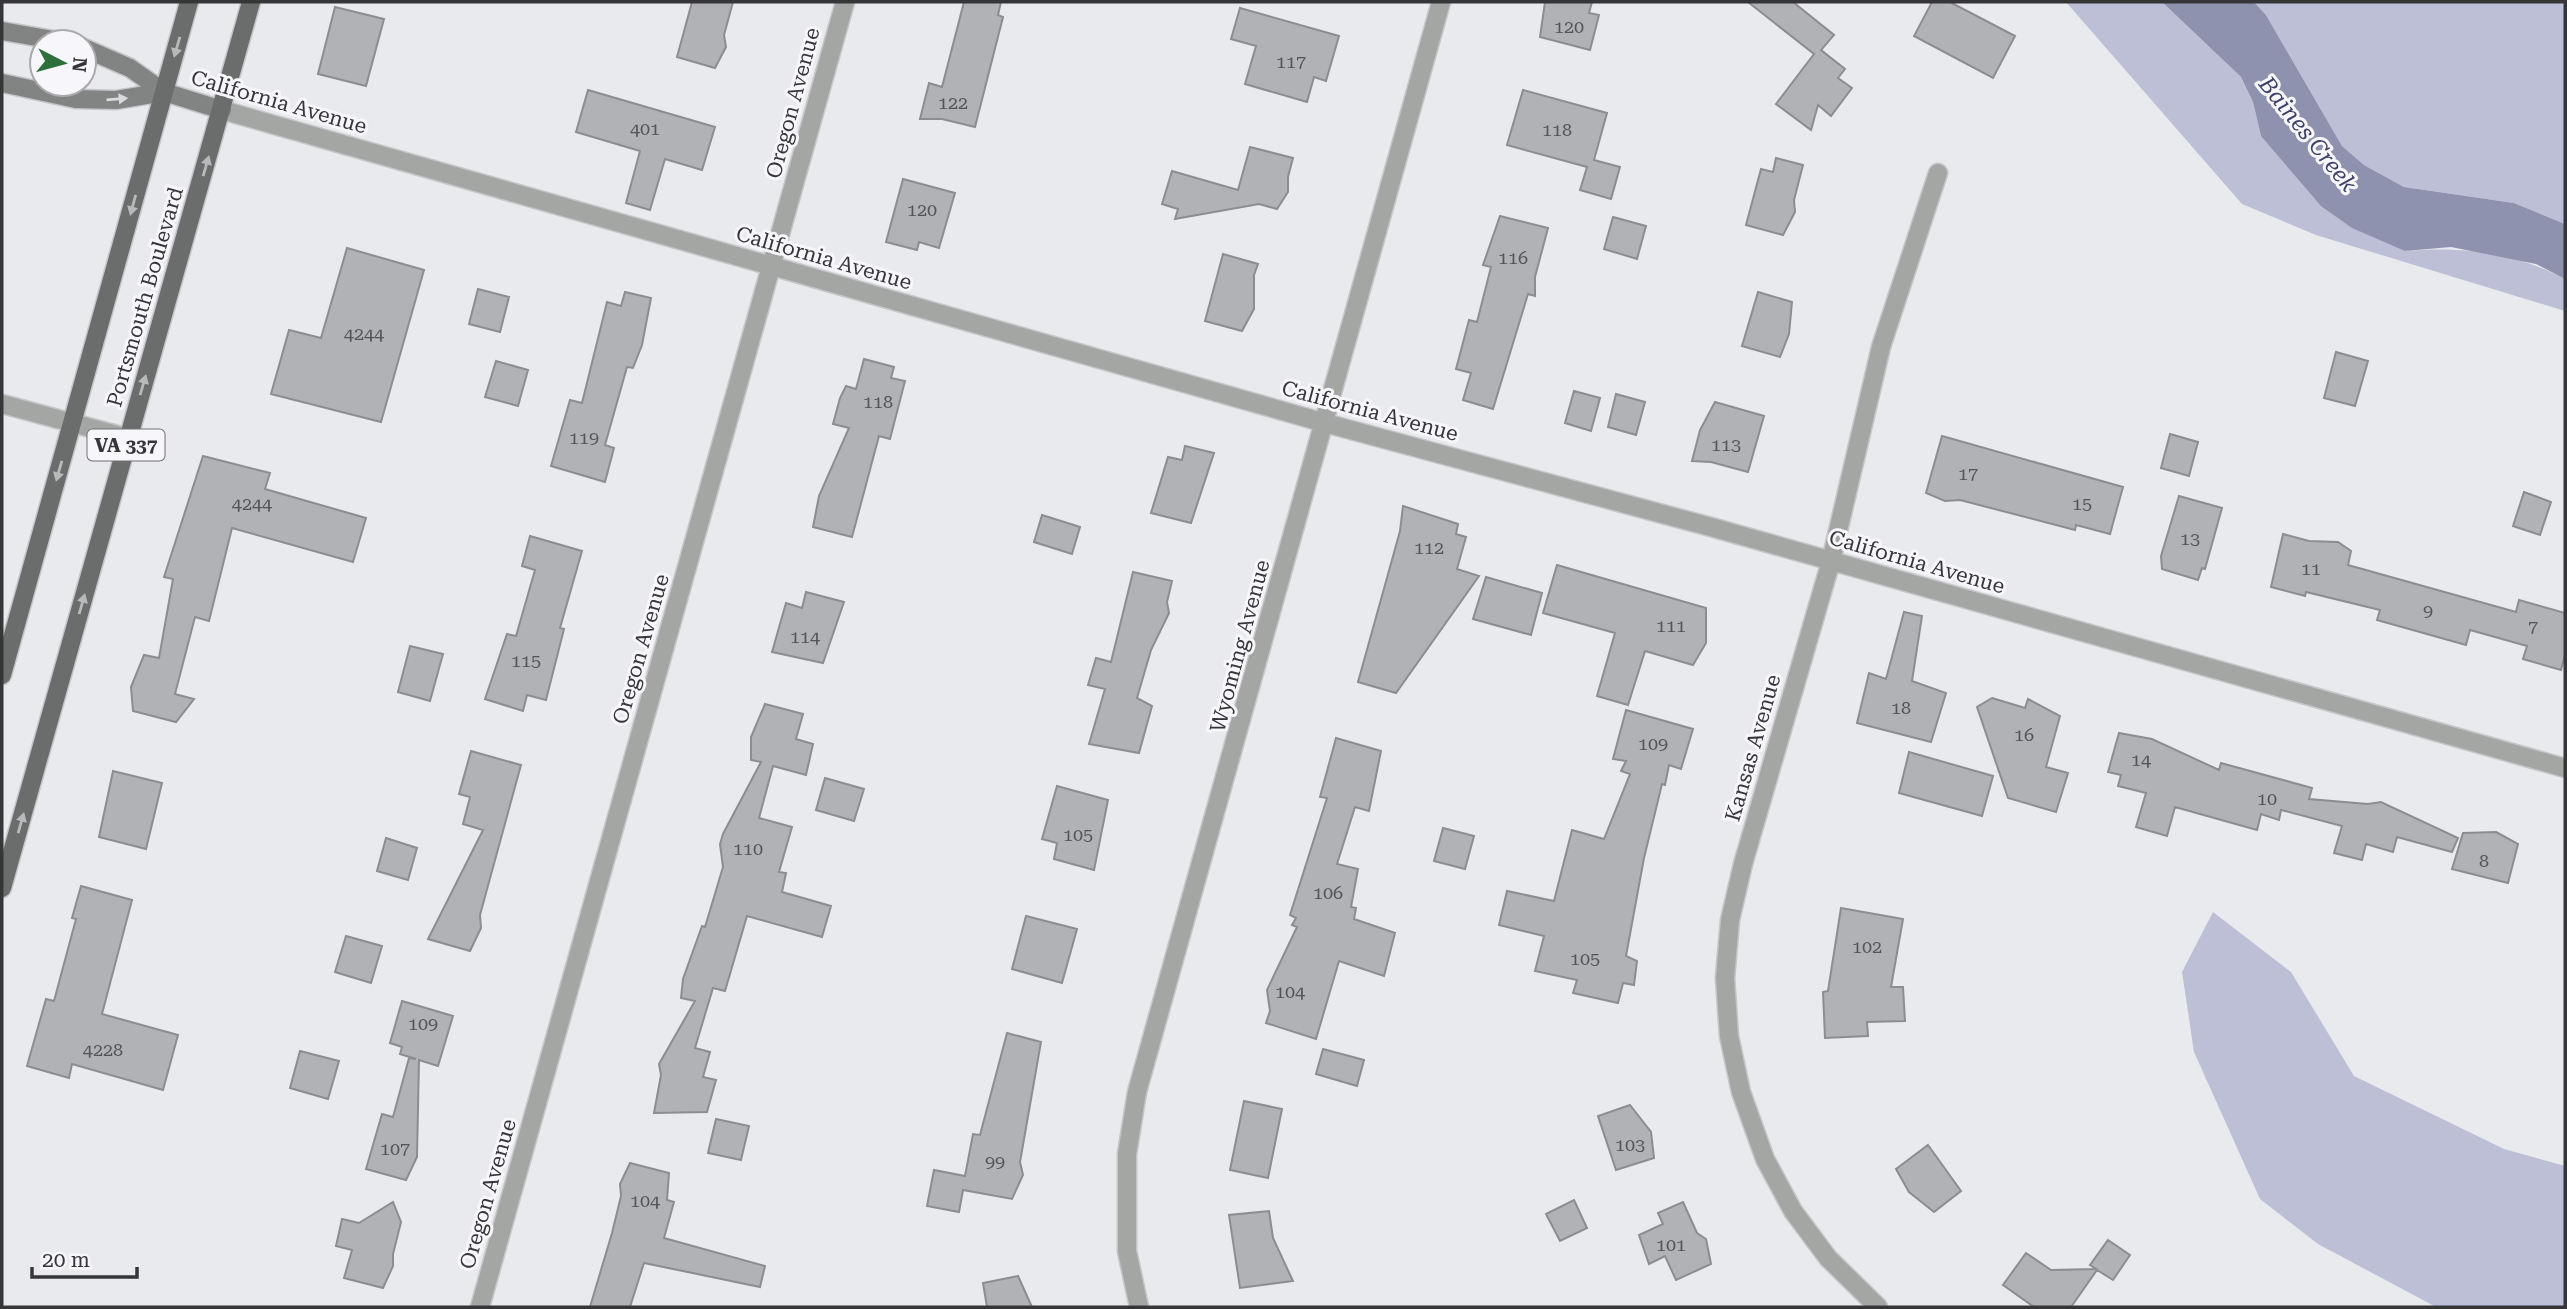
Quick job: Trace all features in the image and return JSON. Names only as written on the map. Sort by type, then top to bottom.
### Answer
[{"type":"main road","name":"Portsmouth Boulevard","points":[[2,675],[189,2]]},
{"type":"main road","name":"Portsmouth Boulevard","points":[[2,888],[251,2]]},
{"type":"main road","points":[[2,31],[28,36]]},
{"type":"main road","points":[[98,54],[130,68],[164,92]]},
{"type":"main road","points":[[2,83],[76,99],[116,100],[164,92]]},
{"type":"main road","name":"California Avenue","points":[[164,92],[222,110]]},
{"type":"street","name":"Oregon Avenue","points":[[480,1307],[845,2]]},
{"type":"street","name":"Wyoming Avenue","points":[[1139,1307],[1127,1251],[1127,1154],[1137,1092],[1441,2]]},
{"type":"street","name":"California Avenue","points":[[222,110],[1325,423],[1831,561],[2565,768]]},
{"type":"street","name":"Kansas Avenue","points":[[1878,1307],[1828,1258],[1793,1211],[1765,1159],[1741,1092],[1729,1035],[1725,978],[1730,920],[1743,864],[1831,561],[1881,347],[1938,173]]},
{"type":"street","points":[[2,404],[128,438]]},
{"type":"shaded area","points":[[2066,2],[2162,2],[2241,77],[2253,102],[2261,136],[2405,251],[2447,249],[2487,253],[2546,270],[2565,279],[2565,311],[2316,235],[2242,204]]},
{"type":"shaded area","points":[[2254,2],[2565,2],[2565,224],[2514,203],[2404,187],[2364,165],[2342,146],[2266,15]]},
{"type":"shaded area","points":[[2213,912],[2291,972],[2354,1076],[2504,1149],[2565,1166],[2565,1307],[2436,1307],[2318,1244],[2260,1199],[2194,1052],[2182,972]]},
{"type":"water","name":"Baines Creek","points":[[2162,2],[2254,2],[2266,15],[2342,146],[2364,165],[2404,187],[2514,203],[2565,224],[2565,279],[2536,264],[2451,247],[2405,251],[2352,228],[2321,206],[2261,136],[2253,102],[2241,77]]},
{"type":"building","points":[[692,2],[733,2],[724,35],[726,47],[715,68],[677,57]]},
{"type":"building","points":[[964,2],[1001,2],[998,15],[1003,17],[975,127],[942,119],[920,119],[929,83],[942,87]]},
{"type":"building","points":[[1545,2],[1592,2],[1589,13],[1599,15],[1590,50],[1540,37]]},
{"type":"building","points":[[1748,2],[1793,2],[1834,35],[1821,50],[1845,69],[1838,78],[1852,88],[1831,116],[1818,105],[1811,130],[1776,104],[1814,54]]},
{"type":"building","points":[[1932,2],[1950,2],[2015,36],[1993,78],[1914,36]]},
{"type":"building","points":[[335,7],[384,19],[366,86],[318,74]]},
{"type":"building","points":[[1240,8],[1339,36],[1326,81],[1314,77],[1307,102],[1245,84],[1256,46],[1231,39]]},
{"type":"building","points":[[588,90],[715,127],[702,170],[665,159],[650,210],[626,203],[640,151],[576,132]]},
{"type":"building","points":[[1523,90],[1607,113],[1594,160],[1620,167],[1611,199],[1580,190],[1587,167],[1507,145]]},
{"type":"building","points":[[1250,147],[1293,158],[1288,177],[1288,192],[1277,209],[1259,204],[1175,219],[1178,209],[1162,204],[1172,171],[1238,190]]},
{"type":"building","points":[[1776,158],[1803,165],[1794,200],[1795,212],[1783,235],[1746,225],[1761,169],[1773,172]]},
{"type":"building","points":[[903,179],[955,193],[939,248],[919,242],[917,250],[886,242]]},
{"type":"building","points":[[1500,216],[1548,228],[1535,277],[1535,296],[1528,294],[1493,409],[1463,400],[1471,373],[1456,369],[1469,320],[1477,322],[1491,267],[1483,265]]},
{"type":"building","points":[[1613,217],[1646,226],[1637,259],[1604,249]]},
{"type":"building","points":[[347,248],[424,270],[381,422],[271,394],[289,330],[321,338]]},
{"type":"building","points":[[1223,254],[1258,264],[1254,275],[1254,309],[1242,331],[1205,321]]},
{"type":"building","points":[[478,289],[509,297],[500,332],[469,324]]},
{"type":"building","points":[[625,292],[651,298],[642,345],[633,368],[627,367],[605,445],[614,448],[605,482],[551,466],[570,400],[582,403],[607,302],[621,306]]},
{"type":"building","points":[[1758,292],[1792,302],[1789,334],[1780,357],[1742,346]]},
{"type":"building","points":[[2336,352],[2368,361],[2355,406],[2324,398]]},
{"type":"building","points":[[864,359],[894,367],[891,378],[905,381],[890,439],[879,436],[852,537],[813,527],[819,496],[849,428],[833,424],[840,398],[846,386],[856,389]]},
{"type":"building","points":[[496,361],[528,370],[518,406],[485,397]]},
{"type":"building","points":[[1574,391],[1600,398],[1591,431],[1565,423]]},
{"type":"building","points":[[1616,394],[1645,402],[1636,435],[1608,427]]},
{"type":"building","points":[[1715,402],[1764,416],[1748,472],[1711,462],[1692,461],[1700,430]]},
{"type":"building","points":[[2170,434],[2198,442],[2189,476],[2161,468]]},
{"type":"building","points":[[1942,436],[2123,487],[2110,534],[2076,525],[2075,530],[1960,500],[1945,501],[1926,493]]},
{"type":"building","points":[[1185,446],[1214,453],[1191,523],[1151,513],[1168,457],[1182,460]]},
{"type":"building","points":[[203,456],[270,473],[265,489],[366,518],[353,562],[232,528],[209,621],[195,617],[175,694],[194,699],[176,722],[133,711],[131,687],[144,655],[159,658],[173,579],[164,577]]},
{"type":"building","points":[[2524,492],[2551,502],[2540,535],[2513,526]]},
{"type":"building","points":[[2179,496],[2222,508],[2205,569],[2202,568],[2198,580],[2162,569],[2161,556]]},
{"type":"building","points":[[1403,506],[1458,524],[1456,534],[1466,537],[1457,569],[1479,576],[1396,693],[1358,682],[1400,531]]},
{"type":"building","points":[[1042,515],[1080,527],[1072,554],[1034,542]]},
{"type":"building","points":[[2283,534],[2309,541],[2338,542],[2351,551],[2348,565],[2516,612],[2519,600],[2565,613],[2565,655],[2561,670],[2523,659],[2527,646],[2470,630],[2466,645],[2377,620],[2380,610],[2306,592],[2305,596],[2271,587]]},
{"type":"building","points":[[530,536],[582,551],[560,628],[564,629],[546,700],[527,695],[523,711],[485,699],[507,634],[516,636],[535,570],[522,566]]},
{"type":"building","points":[[1557,565],[1706,608],[1706,643],[1693,665],[1645,651],[1628,705],[1597,696],[1615,633],[1543,613]]},
{"type":"building","points":[[1133,572],[1172,581],[1167,602],[1169,613],[1151,650],[1137,698],[1152,706],[1139,753],[1089,744],[1105,689],[1088,685],[1096,658],[1111,662]]},
{"type":"building","points":[[1486,577],[1542,593],[1531,635],[1473,619]]},
{"type":"building","points":[[806,592],[844,602],[823,663],[772,652],[786,603],[802,608]]},
{"type":"building","points":[[1904,612],[1922,616],[1912,681],[1946,693],[1931,742],[1857,723],[1869,673],[1886,679]]},
{"type":"building","points":[[410,646],[443,654],[430,701],[398,692]]},
{"type":"building","points":[[1992,698],[2025,708],[2028,699],[2060,716],[2046,767],[2068,773],[2056,812],[2008,798],[1977,707]]},
{"type":"building","points":[[765,704],[803,714],[796,739],[813,744],[806,775],[773,766],[759,818],[792,827],[779,872],[786,873],[782,892],[831,906],[822,937],[747,916],[725,991],[713,988],[695,1048],[710,1052],[703,1077],[716,1080],[707,1112],[654,1113],[661,1075],[659,1064],[695,1001],[681,998],[683,979],[702,926],[705,927],[723,867],[720,844],[723,834],[761,762],[751,760],[751,737]]},
{"type":"building","points":[[1626,710],[1693,729],[1681,769],[1669,765],[1665,785],[1662,784],[1644,858],[1626,956],[1637,961],[1634,985],[1623,983],[1618,1003],[1573,993],[1577,980],[1535,971],[1544,936],[1499,925],[1507,891],[1554,901],[1572,830],[1604,839],[1630,774],[1621,771],[1626,761],[1613,759]]},
{"type":"building","points":[[2119,733],[2152,739],[2219,770],[2221,763],[2312,788],[2309,799],[2368,804],[2381,802],[2458,838],[2452,852],[2397,837],[2393,852],[2366,844],[2362,860],[2334,853],[2342,826],[2281,810],[2279,820],[2261,814],[2257,830],[2175,807],[2167,836],[2136,827],[2146,793],[2118,786],[2121,775],[2108,772]]},
{"type":"building","points":[[1336,738],[1381,751],[1369,811],[1355,807],[1337,864],[1358,869],[1351,907],[1356,908],[1354,919],[1395,933],[1384,976],[1339,961],[1316,1039],[1266,1023],[1270,1011],[1267,990],[1297,927],[1292,925],[1296,918],[1290,915],[1327,798],[1320,797]]},
{"type":"building","points":[[471,751],[521,765],[480,915],[481,928],[470,951],[428,939],[483,830],[463,824],[470,797],[459,794]]},
{"type":"building","points":[[1909,752],[1993,776],[1982,816],[1899,793]]},
{"type":"building","points":[[113,771],[162,783],[146,849],[99,837]]},
{"type":"building","points":[[825,778],[864,789],[854,821],[816,810]]},
{"type":"building","points":[[1057,786],[1108,800],[1094,870],[1054,859],[1057,843],[1042,839]]},
{"type":"building","points":[[1443,828],[1474,836],[1465,869],[1434,861]]},
{"type":"building","points":[[2496,832],[2518,844],[2508,883],[2452,869],[2463,833]]},
{"type":"building","points":[[386,838],[417,848],[408,880],[377,871]]},
{"type":"building","points":[[81,886],[132,900],[102,1014],[178,1035],[163,1090],[72,1064],[69,1078],[27,1066],[46,999],[54,1001],[76,919],[72,918]]},
{"type":"building","points":[[1841,908],[1903,919],[1891,987],[1903,987],[1905,1021],[1867,1022],[1868,1036],[1825,1038],[1823,992],[1828,991]]},
{"type":"building","points":[[1026,916],[1077,929],[1062,983],[1012,969]]},
{"type":"building","points":[[346,936],[382,946],[371,983],[335,972]]},
{"type":"building","points":[[402,1001],[453,1016],[438,1066],[419,1060],[417,1157],[406,1180],[366,1169],[382,1114],[393,1117],[409,1058],[416,1059],[400,1054],[402,1047],[390,1043]]},
{"type":"building","points":[[1007,1033],[1041,1042],[1020,1162],[1023,1175],[1012,1199],[963,1190],[959,1212],[927,1206],[934,1170],[965,1176],[973,1134],[980,1135]]},
{"type":"building","points":[[1323,1049],[1364,1060],[1357,1086],[1316,1074]]},
{"type":"building","points":[[300,1051],[339,1061],[328,1099],[290,1088]]},
{"type":"building","points":[[1244,1101],[1282,1109],[1268,1178],[1230,1170]]},
{"type":"building","points":[[1630,1105],[1651,1132],[1654,1158],[1616,1170],[1598,1116]]},
{"type":"building","points":[[716,1119],[749,1126],[741,1160],[708,1153]]},
{"type":"building","points":[[1928,1145],[1961,1191],[1934,1212],[1909,1192],[1896,1169]]},
{"type":"building","points":[[630,1163],[669,1173],[667,1200],[674,1202],[664,1238],[765,1266],[760,1287],[644,1263],[630,1307],[590,1307],[612,1233],[621,1196],[620,1184]]},
{"type":"building","points":[[1574,1200],[1587,1228],[1560,1241],[1546,1214]]},
{"type":"building","points":[[393,1202],[401,1222],[393,1254],[393,1266],[383,1288],[344,1278],[352,1250],[336,1246],[342,1219],[359,1223]]},
{"type":"building","points":[[1683,1202],[1697,1233],[1706,1239],[1711,1264],[1676,1280],[1665,1256],[1649,1264],[1639,1235],[1663,1224],[1658,1213]]},
{"type":"building","points":[[1269,1211],[1273,1238],[1293,1281],[1240,1288],[1229,1215]]},
{"type":"building","points":[[2108,1240],[2130,1255],[2113,1280],[2097,1270],[2071,1307],[2034,1307],[2003,1285],[2026,1253],[2051,1270],[2096,1269],[2090,1265]]},
{"type":"building","points":[[1018,1276],[1032,1307],[987,1307],[983,1283]]}]
